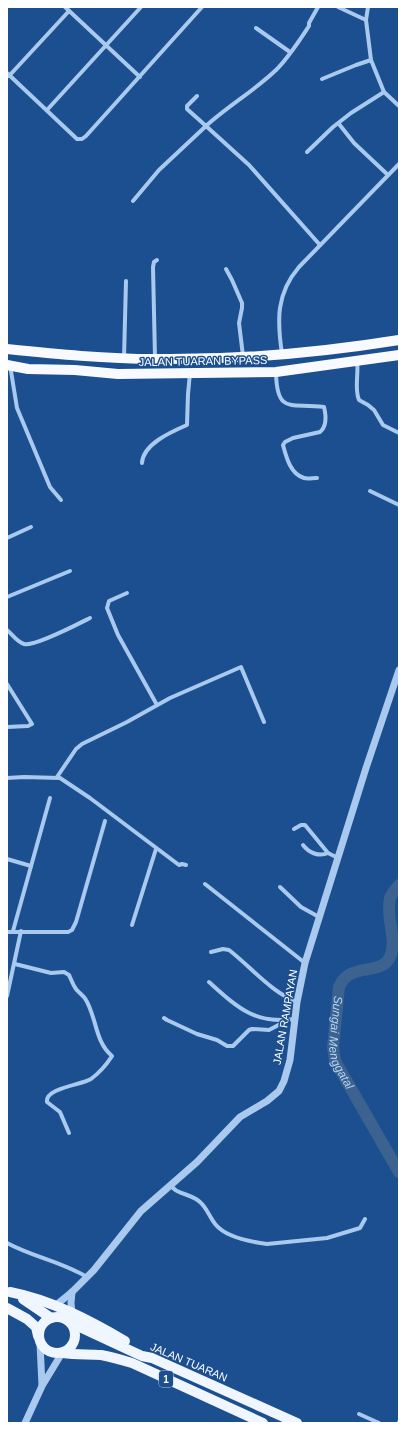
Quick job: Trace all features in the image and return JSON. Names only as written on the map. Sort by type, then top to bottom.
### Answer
[{"type":"highway","name":"JALAN TUARAN BYPASS","points":[[7,349],[124,358],[196,359],[282,355],[325,351],[399,340]]},
{"type":"highway","points":[[282,355],[299,359],[399,345]]},
{"type":"highway","name":"JALAN TUARAN BYPASS","points":[[8,365],[28,369],[75,370],[118,374],[276,372],[399,355]]},
{"type":"main road","points":[[8,1291],[55,1306],[72,1318],[75,1331],[75,1340],[71,1348],[62,1353]]},
{"type":"main road","name":"1","points":[[8,1291],[51,1318],[72,1318]]},
{"type":"main road","points":[[7,1308],[27,1319],[36,1327],[40,1342]]},
{"type":"main road","points":[[40,1342],[38,1333],[41,1326],[45,1321],[51,1318]]},
{"type":"main road","name":"JALAN TUARAN","points":[[72,1318],[142,1356],[162,1362],[297,1423]]},
{"type":"main road","name":"1","points":[[40,1342],[49,1352],[100,1355],[132,1363],[263,1423]]},
{"type":"main road","points":[[162,1362],[166,1370],[284,1423]]},
{"type":"street","points":[[64,7],[140,77]]},
{"type":"street","points":[[47,110],[141,7]]},
{"type":"street","points":[[69,11],[8,74],[77,139],[82,139],[140,77],[202,7]]},
{"type":"street","points":[[133,201],[160,170],[206,126],[276,69],[297,44],[309,26],[309,23],[318,7]]},
{"type":"street","points":[[338,7],[366,20]]},
{"type":"street","points":[[368,7],[366,20],[371,60],[384,92],[399,106]]},
{"type":"street","points":[[256,28],[290,52]]},
{"type":"street","points":[[322,79],[371,60]]},
{"type":"street","points":[[308,152],[327,132],[351,113],[384,92]]},
{"type":"street","points":[[197,96],[187,106],[187,109],[248,165],[320,245]]},
{"type":"street","points":[[339,124],[354,143],[388,175]]},
{"type":"street","points":[[282,355],[278,324],[280,301],[288,280],[399,164]]},
{"type":"street","points":[[155,359],[153,267],[154,262],[157,260]]},
{"type":"street","points":[[226,269],[242,302],[239,323],[243,357]]},
{"type":"street","points":[[124,358],[126,281]]},
{"type":"street","points":[[357,360],[358,372],[356,394],[359,400],[374,410],[383,425],[399,433]]},
{"type":"street","points":[[8,365],[17,408],[50,487],[61,500]]},
{"type":"street","points":[[276,372],[276,386],[280,399],[284,403],[290,405],[324,407],[325,426],[323,429],[315,433],[293,438],[285,442],[283,445],[286,456],[294,472],[303,478],[317,478]]},
{"type":"street","points":[[142,463],[142,458],[148,449],[171,432],[187,425],[190,373]]},
{"type":"street","points":[[370,491],[399,505]]},
{"type":"street","points":[[7,538],[31,527]]},
{"type":"street","points":[[7,597],[70,571]]},
{"type":"street","points":[[127,593],[109,602],[107,608],[118,635],[157,705]]},
{"type":"street","points":[[7,630],[20,642],[28,645],[60,633],[90,618]]},
{"type":"street","points":[[57,777],[76,749],[82,744],[127,722],[157,705],[241,667],[264,722]]},
{"type":"street","name":"JALAN RAMPAYAN","points":[[55,1306],[72,1292],[94,1270],[141,1211],[197,1162],[240,1117],[267,1101],[279,1091],[284,1081],[290,1060],[297,1002],[305,963],[366,768],[399,670]]},
{"type":"street","points":[[7,684],[32,724],[28,726],[7,727]]},
{"type":"street","points":[[7,778],[57,777],[90,798],[179,865],[186,865]]},
{"type":"street","points":[[13,931],[50,798]]},
{"type":"street","points":[[7,932],[21,931],[55,933],[68,932],[72,930],[76,922],[105,821]]},
{"type":"street","points":[[294,828],[305,825],[328,852],[338,858]]},
{"type":"street","points":[[303,845],[310,852],[320,854],[328,852]]},
{"type":"street","points":[[132,925],[156,849]]},
{"type":"street","points":[[7,859],[31,866]]},
{"type":"street","points":[[205,884],[305,963]]},
{"type":"street","points":[[280,887],[301,907],[319,917]]},
{"type":"street","points":[[7,996],[21,931]]},
{"type":"street","points":[[211,952],[229,950],[276,990],[289,999],[297,1002]]},
{"type":"street","points":[[15,964],[51,973],[64,972],[69,975],[75,988],[86,999],[92,1013],[100,1041],[112,1056],[92,1078],[82,1083],[59,1089],[48,1095],[46,1099],[47,1102],[60,1112],[69,1134]]},
{"type":"street","points":[[209,982],[234,1004],[248,1013],[286,1021]]},
{"type":"street","points":[[164,1018],[197,1034],[217,1040],[227,1046],[233,1046],[249,1030],[269,1030],[286,1021],[296,1019]]},
{"type":"street","points":[[170,1185],[201,1203],[221,1231],[250,1241],[261,1243],[267,1244],[333,1236],[360,1228],[365,1219]]},
{"type":"street","points":[[7,1243],[18,1249],[74,1269],[87,1276]]},
{"type":"street","points":[[72,1292],[72,1318]]},
{"type":"street","points":[[40,1342],[42,1386]]},
{"type":"street","points":[[25,1423],[42,1386],[62,1353]]},
{"type":"street","points":[[359,1414],[379,1423]]},
{"type":"waterway","name":"Sungai Menggatal","points":[[399,885],[391,896],[389,905],[393,943],[390,957],[386,963],[380,966],[358,971],[350,974],[344,979],[339,987],[333,1047],[335,1061],[399,1172]]}]
